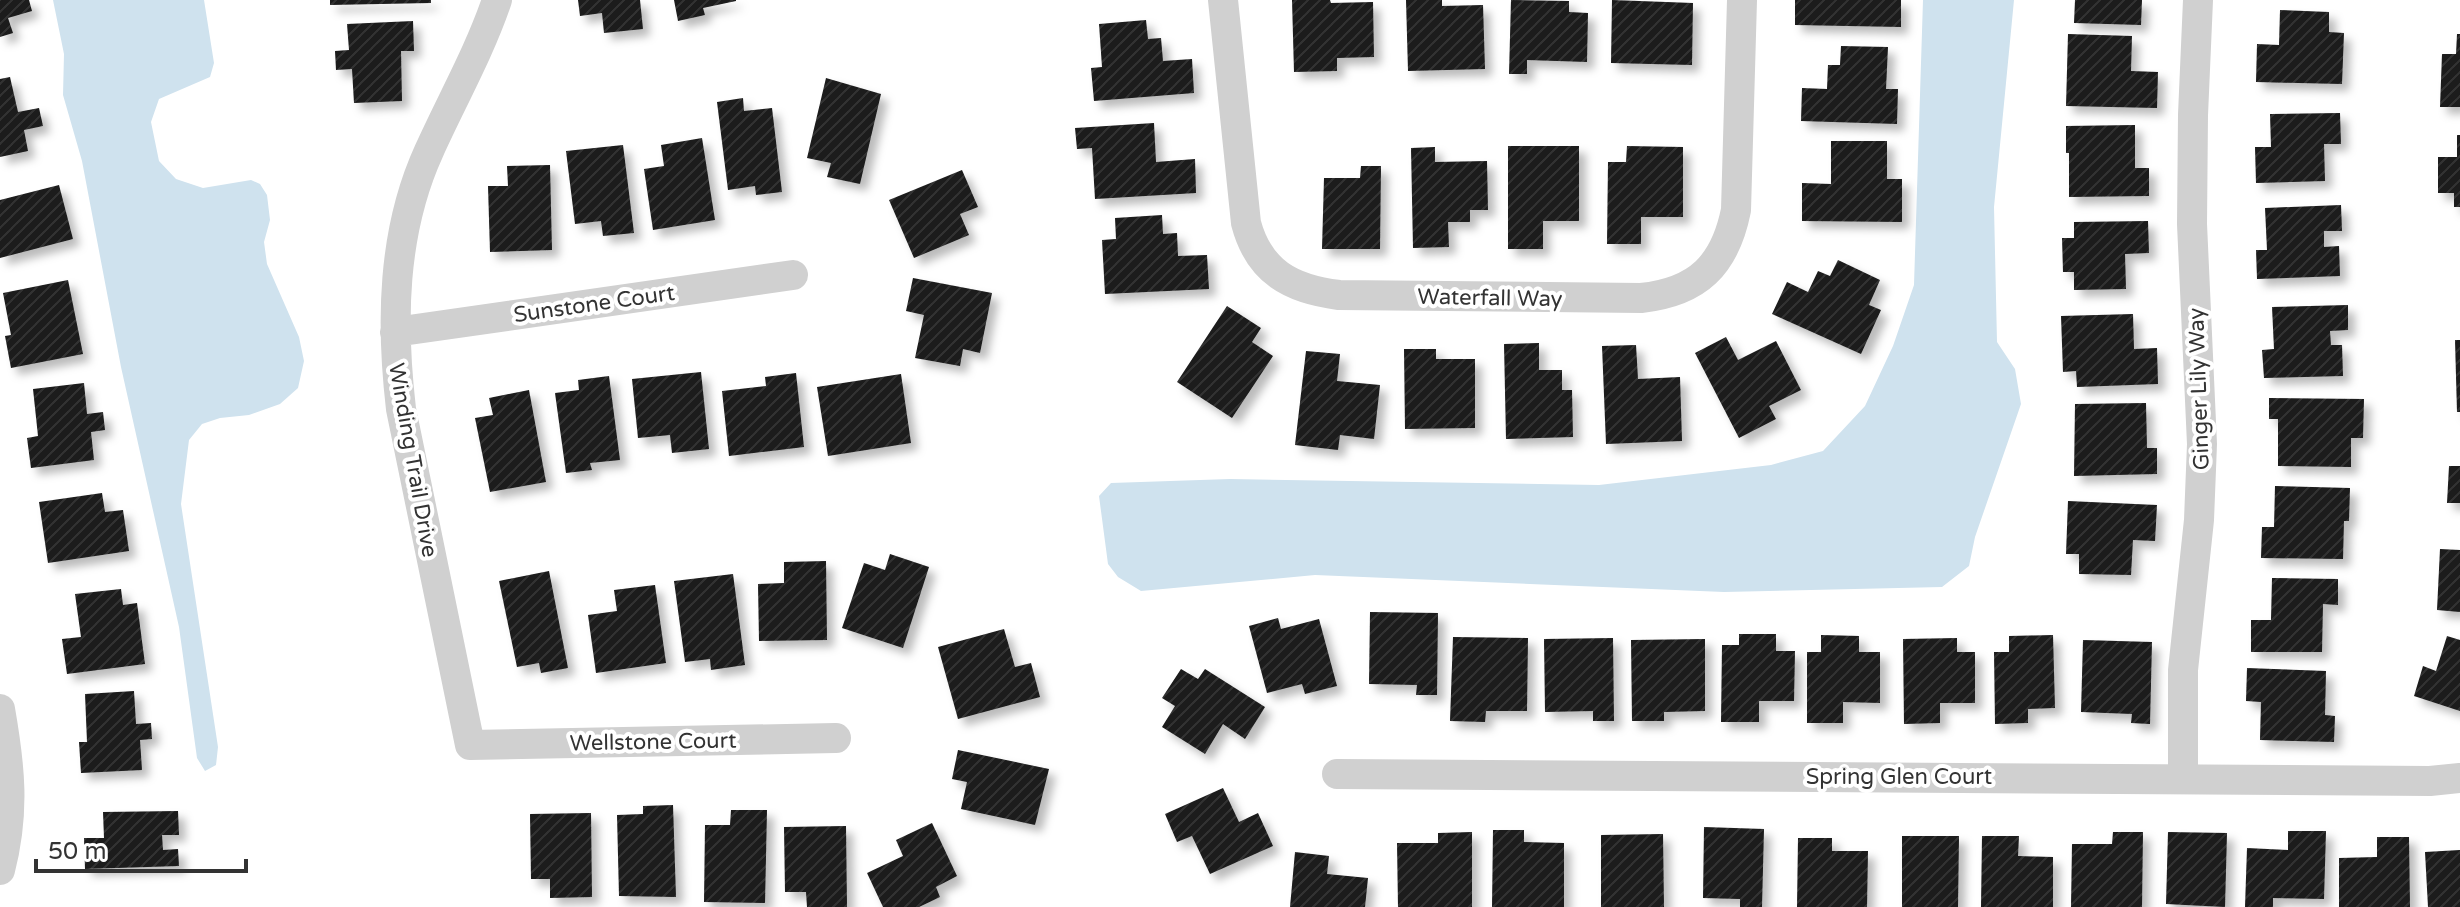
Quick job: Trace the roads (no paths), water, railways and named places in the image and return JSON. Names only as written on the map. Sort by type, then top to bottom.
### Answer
[{"type":"street","name":"Winding Trail Drive","points":[[470,745],[401,409],[395,332],[396,277],[417,182],[485,37],[497,0]]},
{"type":"street","name":"Waterfall Way","points":[[1223,0],[1246,223],[1250,240],[1275,273],[1292,284],[1314,292],[1339,295],[1641,298],[1665,296],[1702,277],[1724,251],[1732,230],[1736,210],[1742,0]]},
{"type":"street","name":"Ginger Lily Way","points":[[2183,778],[2183,670],[2198,532],[2202,444],[2192,211],[2198,0]]},
{"type":"street","name":"Sunstone Court","points":[[395,332],[793,275]]},
{"type":"street","points":[[0,709],[11,795],[8,832],[0,870]]},
{"type":"street","name":"Wellstone Court","points":[[470,745],[836,738]]},
{"type":"street","name":"Spring Glen Court","points":[[1337,774],[2430,781],[2460,778]]},
{"type":"water","points":[[53,0],[204,0],[214,63],[210,77],[159,99],[151,122],[159,161],[176,179],[203,188],[251,180],[260,184],[267,195],[270,220],[264,242],[267,264],[299,337],[304,361],[298,388],[280,404],[249,415],[220,418],[202,424],[189,440],[181,504],[218,747],[216,765],[205,771],[197,758],[179,627],[121,367],[82,161],[63,95],[64,54]]},
{"type":"water","points":[[1923,0],[2014,0],[1994,207],[1997,342],[2015,369],[2021,404],[1975,537],[1969,566],[1942,587],[1724,592],[1315,575],[1141,591],[1118,577],[1108,564],[1099,496],[1111,483],[1230,479],[1599,485],[1771,465],[1823,451],[1865,406],[1893,346],[1914,285]]}]
